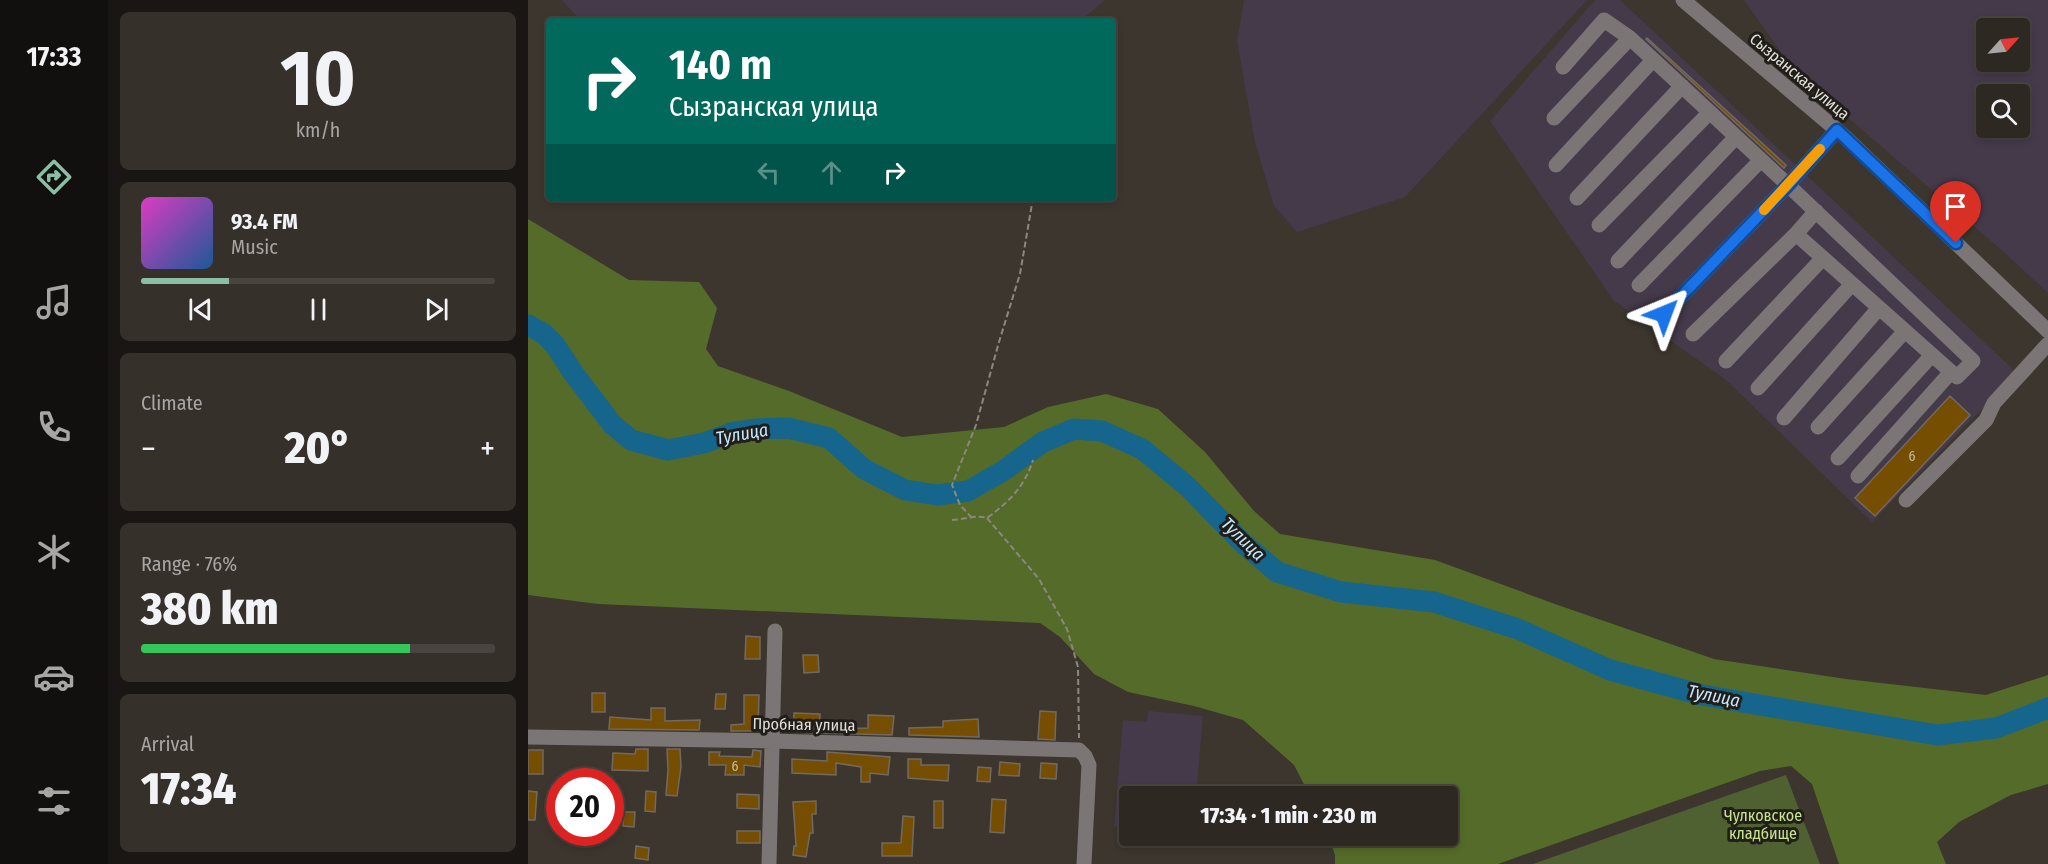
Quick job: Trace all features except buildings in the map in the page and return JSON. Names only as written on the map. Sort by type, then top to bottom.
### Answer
[{"type":"street","name":"Сызранская улица","points":[[1683,0],[1837,130],[2048,331]]},
{"type":"street","points":[[1563,67],[1604,20],[1630,38],[1973,361],[1957,377],[1796,234]]},
{"type":"street","points":[[1554,118],[1630,38]]},
{"type":"street","points":[[1556,165],[1653,60]]},
{"type":"street","points":[[1577,198],[1682,86]]},
{"type":"street","points":[[1599,225],[1710,112]]},
{"type":"street","points":[[1664,314],[1788,185],[1837,130]]},
{"type":"street","points":[[1618,261],[1736,137]]},
{"type":"street","points":[[1639,285],[1761,159]]},
{"type":"street","points":[[1694,334],[1796,234],[1816,211]]},
{"type":"street","points":[[1726,361],[1823,258]]},
{"type":"street","points":[[1758,388],[1852,284]]},
{"type":"street","points":[[1784,418],[1879,308]]},
{"type":"street","points":[[1818,427],[1905,331]]},
{"type":"street","points":[[1906,500],[1986,420],[1994,402],[2048,344]]},
{"type":"street","points":[[1838,458],[1932,355]]},
{"type":"street","points":[[1858,476],[1951,372]]},
{"type":"street","points":[[769,864],[775,631]]},
{"type":"street","name":"Пробная улица","points":[[528,737],[1079,750]]},
{"type":"street","points":[[1079,750],[1089,765],[1084,864]]},
{"type":"path","points":[[972,518],[960,505],[952,485],[976,425],[1020,274],[1032,201]]},
{"type":"path","points":[[987,518],[1019,490],[1028,475],[1033,460]]},
{"type":"path","points":[[952,520],[982,516],[987,518],[1039,579],[1067,629],[1078,667],[1079,750]]},
{"type":"shaded area","points":[[562,0],[1105,0],[1084,18],[578,18]]},
{"type":"shaded area","points":[[1244,0],[1587,0],[1405,197],[1297,232],[1274,206],[1255,142],[1237,41]]},
{"type":"shaded area","points":[[1595,0],[1620,0],[2017,373],[1872,522],[1725,379],[1614,301],[1490,121]]},
{"type":"shaded area","points":[[1744,0],[2048,0],[2048,293],[2005,253],[1795,72]]},
{"type":"shaded area","points":[[1148,711],[1203,716],[1197,786],[1119,786],[1119,827],[1114,827],[1123,720],[1147,722]]},
{"type":"green space","points":[[528,219],[629,280],[699,282],[717,308],[706,349],[718,366],[789,391],[902,437],[1004,427],[1048,407],[1106,394],[1158,409],[1205,452],[1254,511],[1280,534],[1435,560],[1714,659],[1846,679],[1986,695],[2048,675],[2048,784],[2011,795],[1959,822],[1937,842],[1946,864],[1839,864],[1812,784],[1791,766],[1760,771],[1498,864],[1335,864],[1332,846],[1458,846],[1458,786],[1305,786],[1294,765],[1243,720],[1194,706],[1128,692],[1094,674],[1060,637],[1040,623],[598,604],[528,595]]},
{"type":"green space","name":"Чулковское кладбище","points":[[1786,775],[1820,864],[1533,864]]},
{"type":"waterway","name":"Тулица","points":[[528,325],[544,334],[555,345],[612,424],[631,440],[668,450],[704,443],[731,433],[788,428],[829,438],[864,469],[905,490],[937,495],[968,491],[1003,471],[1043,442],[1074,429],[1102,431],[1142,449],[1187,486],[1244,544],[1277,572],[1341,592],[1434,602],[1518,629],[1610,670],[1702,695],[1937,735],[1996,728],[2048,708]]},
{"type":"slow traffic","points":[[1764,210],[1820,149]]},
{"type":"route","points":[[1664,314],[1788,185],[1837,130],[1956,243]]}]
